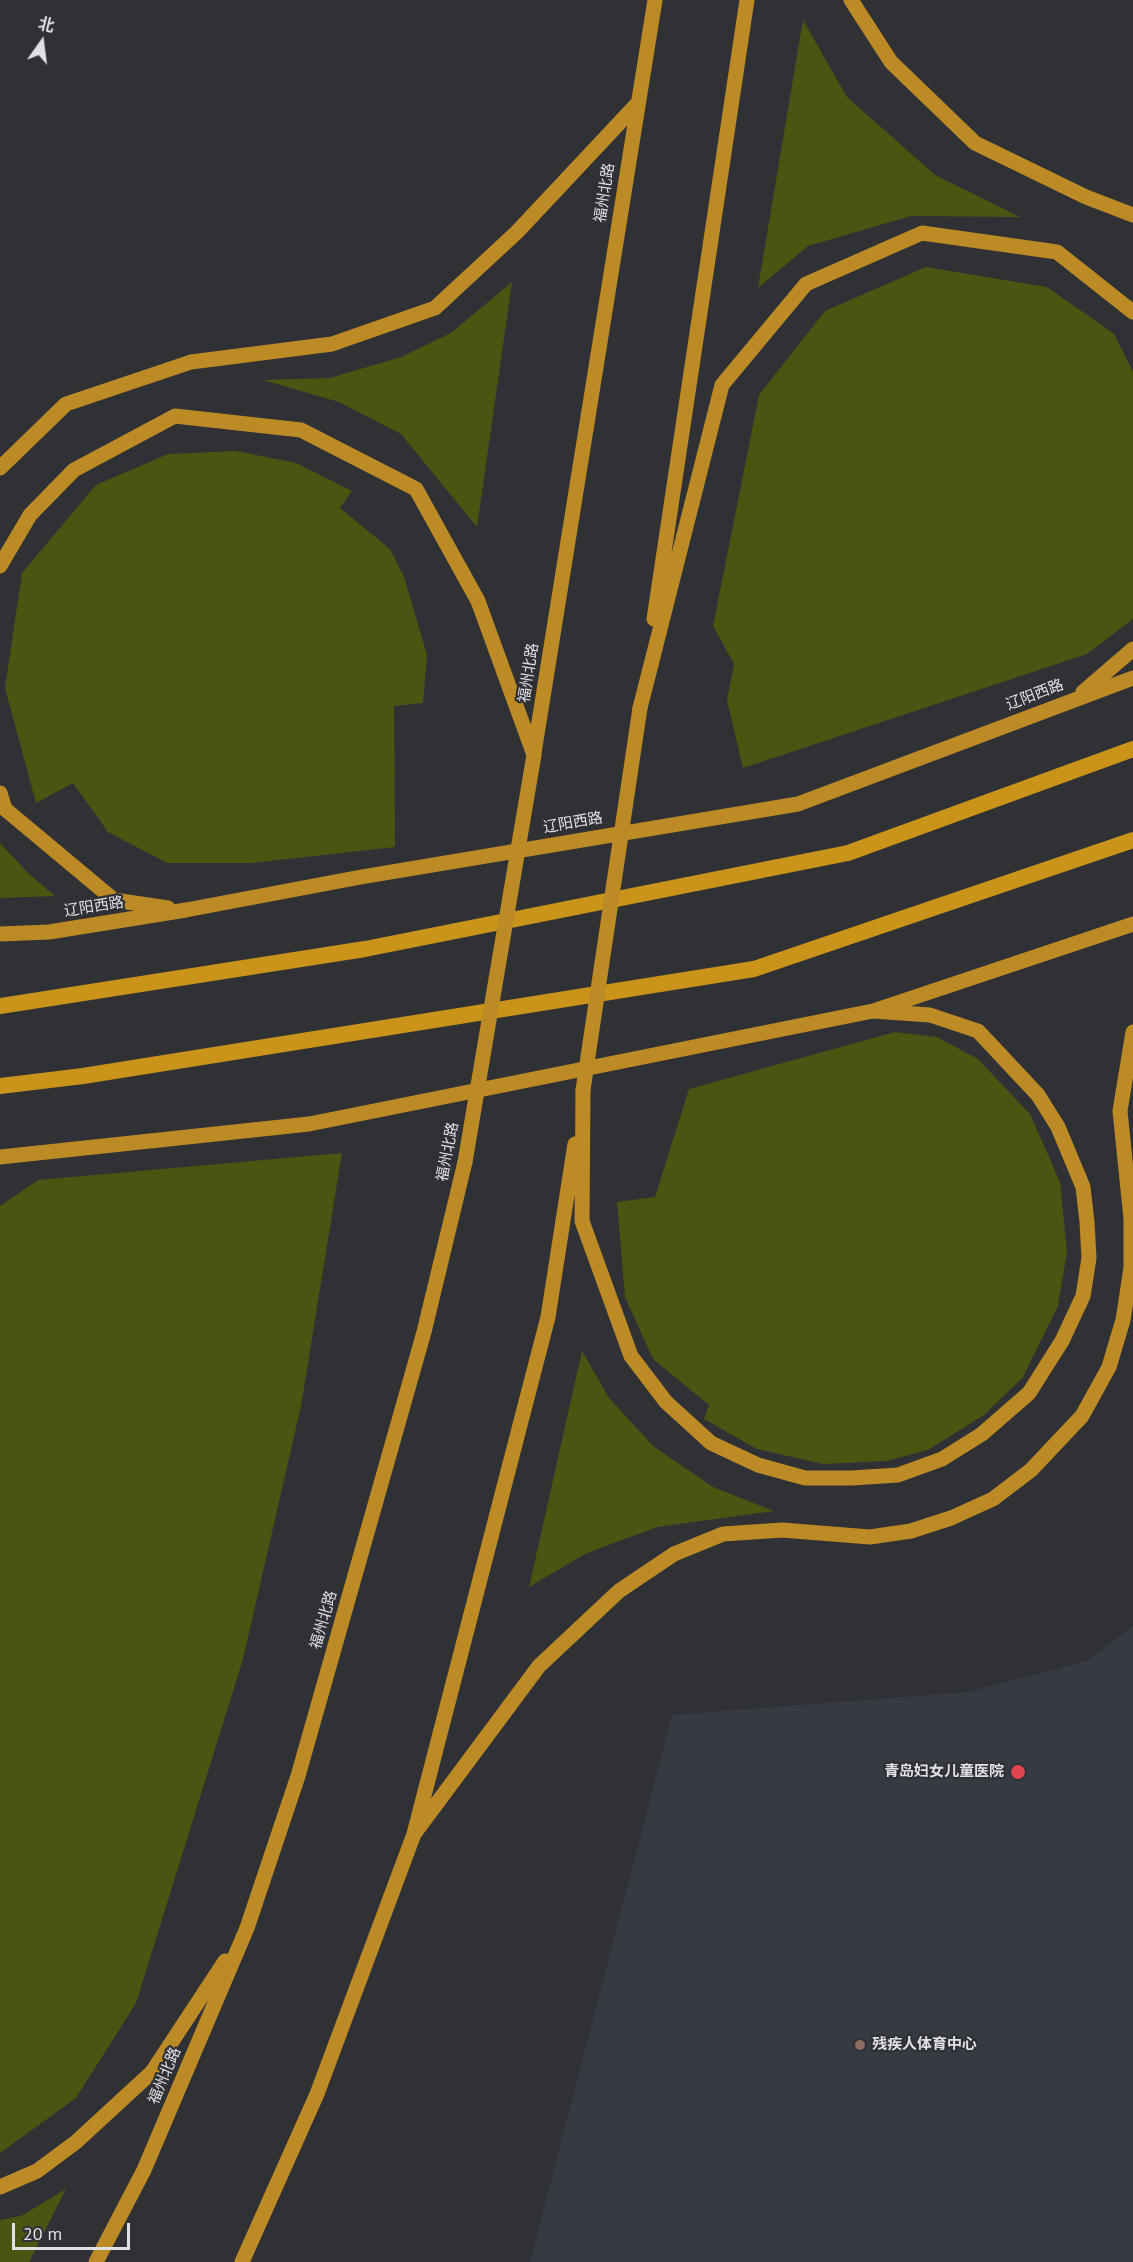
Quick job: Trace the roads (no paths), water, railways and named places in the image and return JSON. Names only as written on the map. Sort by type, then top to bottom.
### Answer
[{"type":"highway","points":[[0,1006],[365,949],[848,853],[1133,749]]},
{"type":"highway","points":[[0,1086],[83,1076],[754,969],[1133,840]]},
{"type":"main road","name":"福州北路","points":[[96,2262],[144,2170],[247,1928],[298,1776],[424,1332],[465,1162],[534,756],[654,0]]},
{"type":"main road","points":[[242,2262],[317,2094],[414,1834],[548,1317],[747,0]]},
{"type":"main road","points":[[851,0],[891,63],[975,143],[1086,197],[1133,215]]},
{"type":"main road","points":[[0,468],[66,404],[191,363],[332,345],[435,308],[517,232],[638,103]]},
{"type":"main road","points":[[640,708],[722,385],[806,284],[922,233],[1057,252],[1133,312]]},
{"type":"main road","points":[[0,566],[30,515],[74,470],[175,416],[301,430],[416,489],[478,601],[534,756]]},
{"type":"main road","points":[[1073,700],[1133,649]]},
{"type":"main road","name":"辽阳西路","points":[[0,934],[49,933],[361,877],[798,804],[1133,678]]},
{"type":"main road","points":[[0,793],[5,809],[114,900],[186,910]]},
{"type":"main road","points":[[0,1157],[309,1124],[873,1011],[1133,924]]},
{"type":"main road","points":[[583,1090],[582,1221],[632,1356],[666,1402],[711,1443],[758,1465],[805,1478],[898,1475],[942,1459],[982,1434],[1029,1393],[1062,1341],[1083,1296],[1089,1258],[1083,1187],[1058,1127],[1038,1095],[978,1031],[930,1015],[873,1011]]},
{"type":"main road","points":[[414,1834],[539,1666],[619,1591],[674,1554],[723,1534],[782,1530],[870,1538],[910,1531],[951,1518],[993,1499],[1031,1470],[1082,1416],[1108,1366],[1123,1320],[1131,1268],[1131,1219],[1120,1111],[1133,1032]]},
{"type":"main road","points":[[0,2187],[37,2171],[76,2142],[152,2072],[247,1928]]},
{"type":"place","name":"青岛妇女儿童医院","points":[[1018,1772]]},
{"type":"place","name":"残疾人体育中心","points":[[860,2045]]}]
